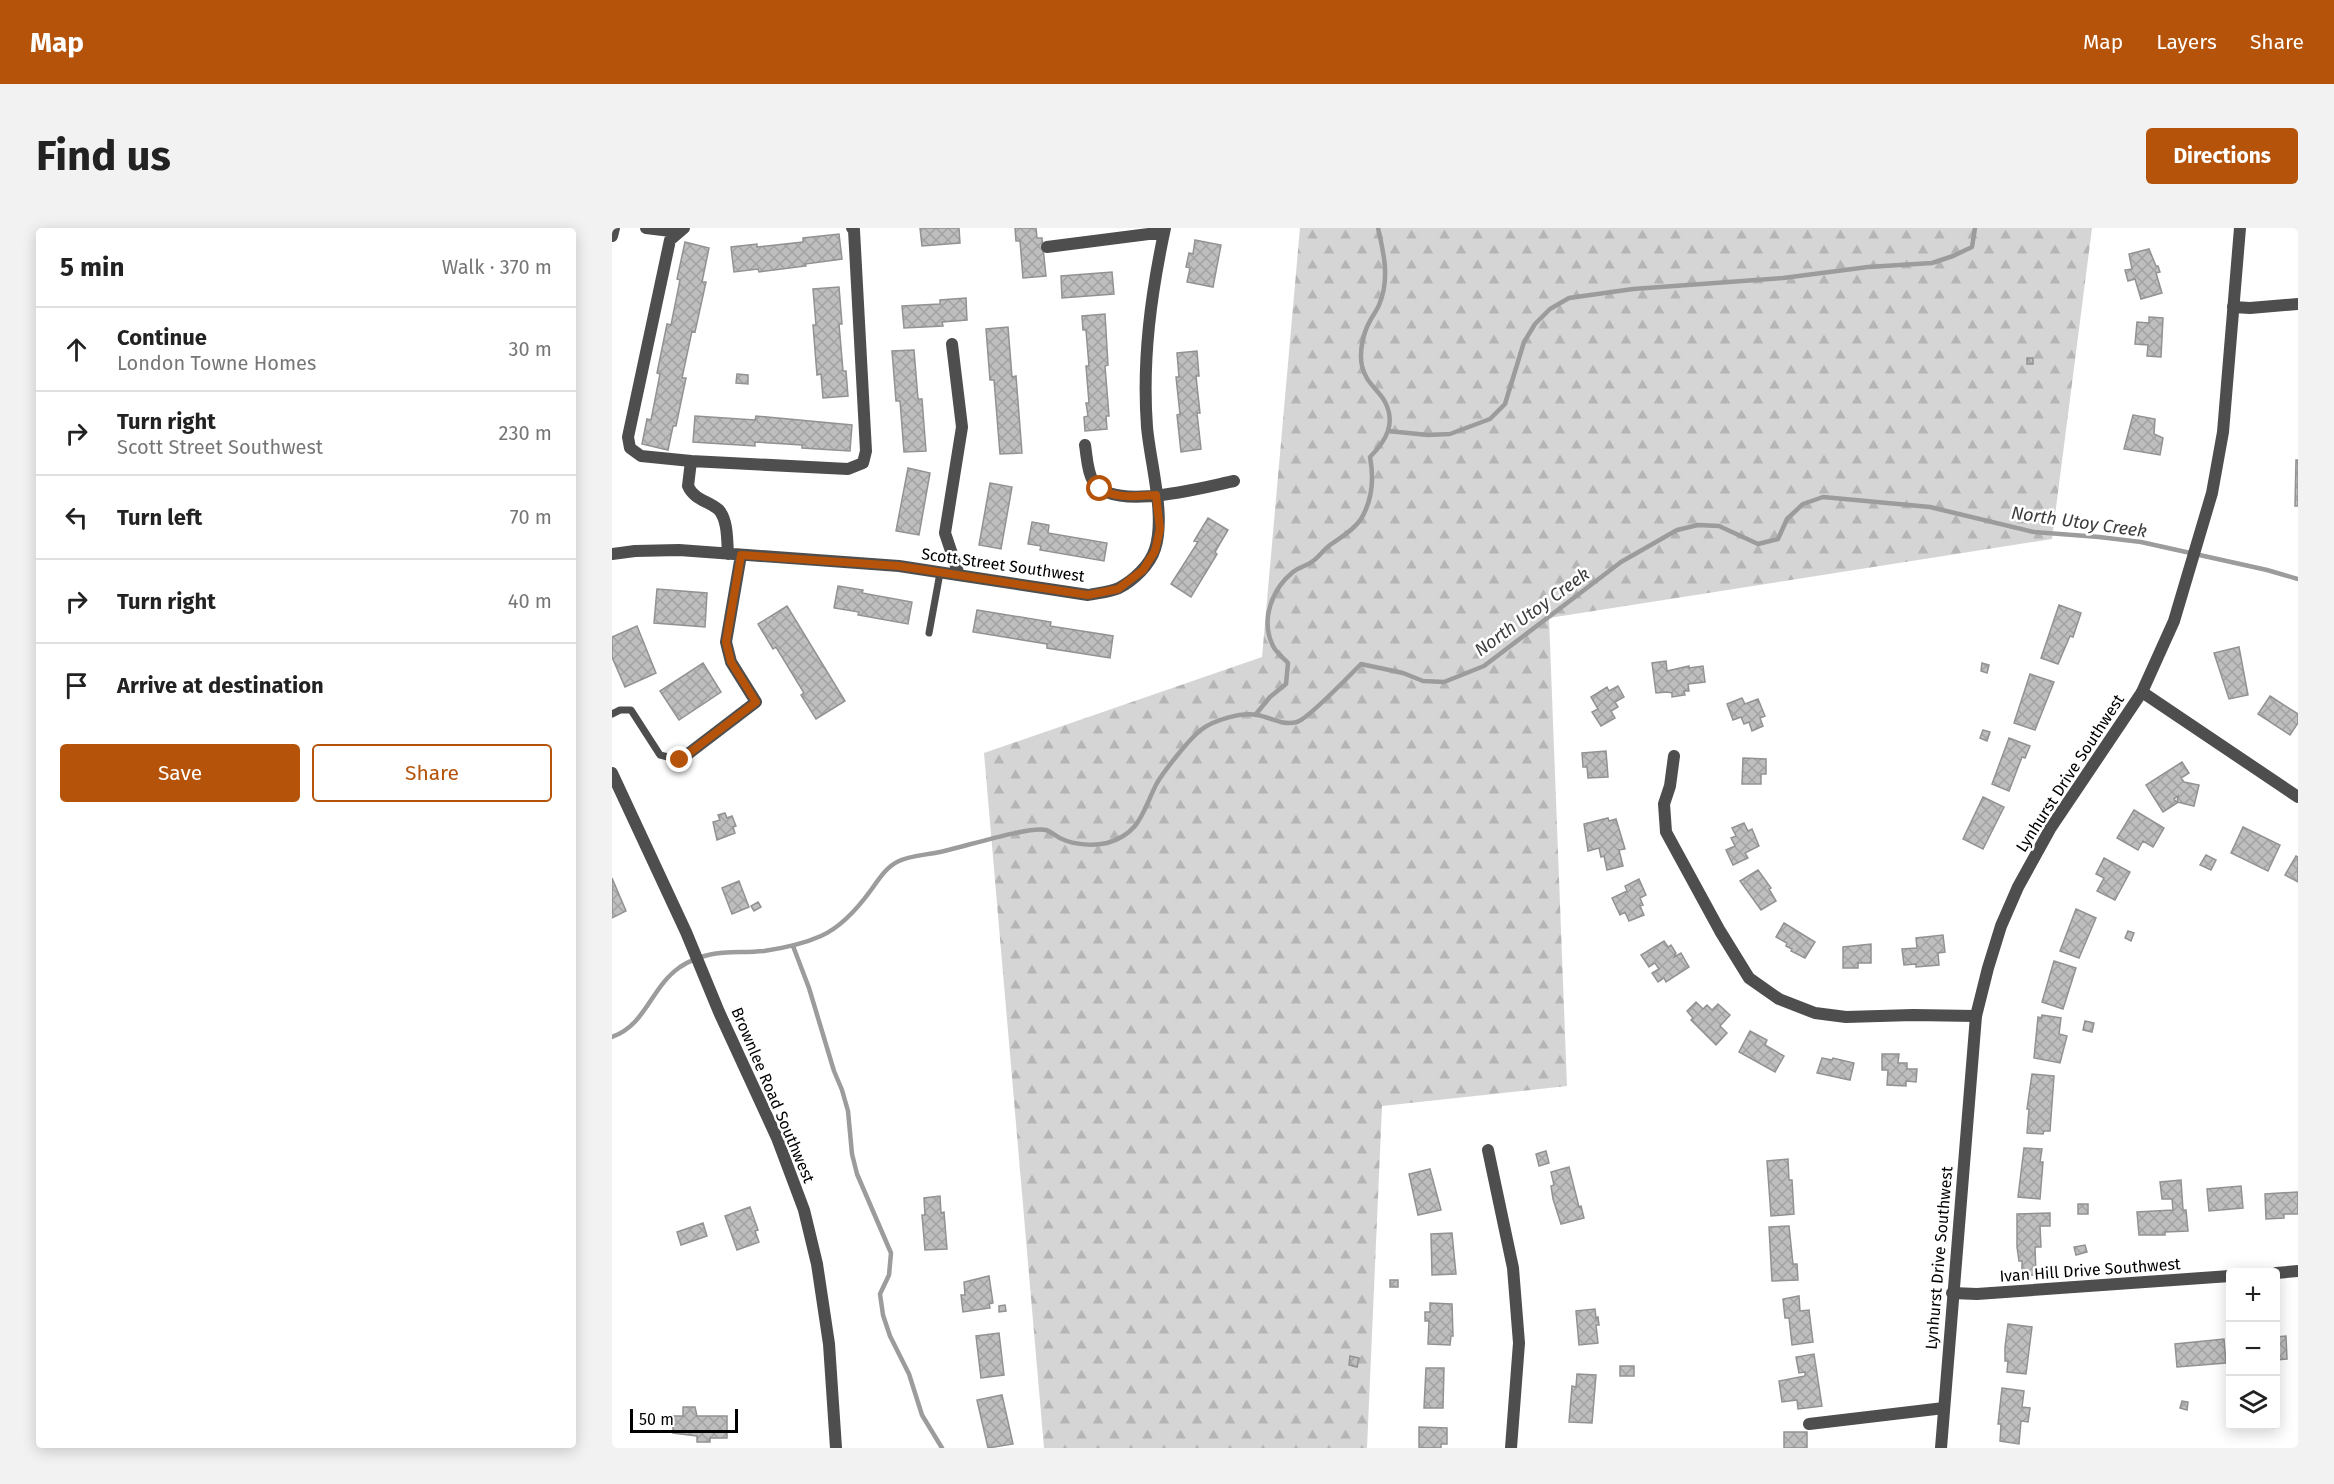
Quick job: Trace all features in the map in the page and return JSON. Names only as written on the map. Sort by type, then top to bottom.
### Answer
[{"type":"street","points":[[612,236],[614,228]]},
{"type":"street","points":[[646,228],[681,230]]},
{"type":"street","points":[[681,230],[670,240],[628,437],[630,448],[641,456],[691,461],[849,469],[863,463],[866,451],[854,230],[852,228]]},
{"type":"street","name":"Lynhurst Drive Southwest","points":[[1941,1448],[1976,1016],[2001,926],[2018,887],[2050,829],[2142,692],[2174,621],[2212,493],[2223,432],[2240,228]]},
{"type":"street","points":[[1047,247],[1164,230]]},
{"type":"street","name":"Scott Street Southwest","points":[[612,554],[679,550],[899,566],[1088,595],[1118,589],[1143,570],[1155,551],[1160,529],[1147,428],[1145,365],[1151,296],[1164,230]]},
{"type":"street","points":[[2233,307],[2298,304]]},
{"type":"street","points":[[952,344],[962,427],[945,533],[959,575]]},
{"type":"street","points":[[1085,445],[1088,469],[1093,482],[1109,494],[1128,497],[1156,495],[1234,481]]},
{"type":"street","points":[[691,461],[688,486],[698,498],[719,511],[726,525],[728,554]]},
{"type":"street","points":[[680,760],[756,702],[731,662],[726,642],[741,555]]},
{"type":"street","points":[[2142,692],[2298,797]]},
{"type":"street","points":[[1674,756],[1670,786],[1664,804],[1666,831],[1720,932],[1749,978],[1779,999],[1815,1013],[1846,1017],[1976,1016]]},
{"type":"street","name":"Brownlee Road Southwest","points":[[612,773],[687,932],[719,1012],[777,1138],[804,1210],[817,1264],[829,1344],[836,1448]]},
{"type":"street","points":[[1488,1150],[1513,1268],[1519,1343],[1511,1448]]},
{"type":"street","points":[[2280,1273],[2298,1271]]},
{"type":"street","name":"Ivan Hill Drive Southwest","points":[[1952,1293],[1977,1294],[2226,1276]]},
{"type":"street","points":[[1809,1424],[1944,1408]]},
{"type":"lane","points":[[929,633],[940,573]]},
{"type":"lane","points":[[612,714],[620,710],[631,710],[660,755],[680,760]]},
{"type":"green space","points":[[1300,228],[2092,228],[2052,539],[1549,618],[1567,1086],[1382,1106],[1367,1448],[1044,1448],[984,753],[1262,657]]},
{"type":"building","points":[[920,228],[959,228],[960,243],[922,246]]},
{"type":"building","points":[[1015,228],[1036,228],[1037,238],[1042,238],[1046,276],[1023,278],[1020,241],[1016,241]]},
{"type":"building","points":[[839,234],[842,259],[759,272],[758,269],[734,272],[731,247],[757,244],[757,247],[803,242],[803,238]]},
{"type":"building","points":[[1195,240],[1221,245],[1213,287],[1187,282],[1190,268],[1186,267],[1189,253],[1193,254]]},
{"type":"building","points":[[685,242],[709,248],[702,282],[706,282],[695,332],[692,331],[682,378],[686,378],[676,426],[673,426],[668,450],[642,444],[647,419],[651,420],[660,374],[657,373],[667,324],[671,325]]},
{"type":"building","points":[[2149,249],[2160,272],[2156,273],[2162,293],[2141,299],[2135,279],[2128,281],[2125,270],[2132,269],[2129,254]]},
{"type":"building","points":[[1112,272],[1114,294],[1062,298],[1061,276]]},
{"type":"building","points":[[839,287],[842,324],[839,324],[843,371],[846,371],[848,396],[823,398],[821,374],[817,375],[813,289]]},
{"type":"building","points":[[966,298],[967,320],[942,322],[943,326],[904,328],[902,306],[940,304],[940,300]]},
{"type":"building","points":[[1105,314],[1108,365],[1105,366],[1109,416],[1106,416],[1107,429],[1085,431],[1084,417],[1088,416],[1086,403],[1089,403],[1086,366],[1089,366],[1086,330],[1083,330],[1082,316]]},
{"type":"building","points":[[2149,317],[2163,318],[2161,357],[2147,356],[2148,345],[2135,344],[2137,322],[2149,323]]},
{"type":"building","points":[[1008,327],[1012,377],[1016,376],[1022,453],[1000,454],[994,380],[990,380],[986,329]]},
{"type":"building","points":[[914,350],[918,399],[922,399],[926,451],[904,452],[900,401],[896,401],[892,351]]},
{"type":"building","points":[[1197,351],[1199,376],[1196,376],[1200,413],[1197,413],[1201,449],[1181,452],[1177,415],[1180,414],[1176,377],[1179,377],[1177,353]]},
{"type":"building","points":[[2027,358],[2033,358],[2033,364],[2027,364]]},
{"type":"building","points":[[737,374],[748,375],[748,384],[736,383]]},
{"type":"building","points":[[2133,415],[2155,419],[2154,434],[2163,438],[2160,455],[2124,449]]},
{"type":"building","points":[[695,416],[755,420],[756,416],[852,425],[850,451],[755,442],[755,446],[693,442]]},
{"type":"building","points":[[2296,460],[2298,460],[2298,506],[2295,506]]},
{"type":"building","points":[[908,468],[930,473],[919,535],[896,531]]},
{"type":"building","points":[[990,483],[1012,487],[1001,549],[979,545]]},
{"type":"building","points":[[1208,518],[1228,530],[1215,552],[1217,554],[1191,597],[1171,584],[1198,542],[1194,541]]},
{"type":"building","points":[[1032,522],[1049,525],[1048,533],[1107,543],[1104,561],[1040,550],[1041,546],[1028,544]]},
{"type":"building","points":[[838,586],[912,602],[908,624],[834,608]]},
{"type":"building","points":[[657,589],[707,593],[705,627],[654,623]]},
{"type":"building","points":[[2059,605],[2081,613],[2073,637],[2070,636],[2058,664],[2041,658]]},
{"type":"building","points":[[787,606],[845,701],[816,719],[801,695],[804,693],[776,647],[773,649],[758,624]]},
{"type":"building","points":[[977,610],[1051,622],[1050,626],[1113,636],[1110,658],[1047,648],[1047,644],[973,632]]},
{"type":"building","points":[[637,626],[656,673],[625,687],[612,657],[612,637]]},
{"type":"building","points":[[2239,647],[2248,695],[2229,699],[2214,653]]},
{"type":"building","points":[[1666,661],[1667,671],[1689,666],[1689,668],[1703,666],[1705,682],[1688,684],[1689,691],[1684,691],[1685,695],[1672,697],[1672,693],[1656,693],[1652,663]]},
{"type":"building","points":[[703,663],[721,692],[679,720],[660,691]]},
{"type":"building","points":[[1982,663],[1989,665],[1987,673],[1981,671]]},
{"type":"building","points":[[2030,674],[2054,682],[2035,730],[2014,723]]},
{"type":"building","points":[[1618,686],[1624,697],[1615,702],[1618,707],[1611,711],[1615,718],[1601,726],[1592,712],[1598,709],[1591,697],[1607,687],[1609,691]]},
{"type":"building","points":[[2270,696],[2298,714],[2298,723],[2290,735],[2258,714]]},
{"type":"building","points":[[1742,698],[1745,704],[1758,699],[1765,716],[1760,718],[1763,726],[1752,731],[1749,722],[1744,724],[1741,717],[1733,720],[1727,704]]},
{"type":"building","points":[[1983,730],[1990,732],[1987,741],[1980,738]]},
{"type":"building","points":[[2009,738],[2030,746],[2025,758],[2022,757],[2009,791],[1992,784]]},
{"type":"building","points":[[1606,751],[1608,777],[1588,778],[1587,767],[1583,767],[1582,753]]},
{"type":"building","points":[[1743,758],[1766,759],[1766,774],[1761,774],[1761,784],[1742,784]]},
{"type":"building","points":[[2182,762],[2189,773],[2181,778],[2184,782],[2199,785],[2194,806],[2177,802],[2178,796],[2174,799],[2177,803],[2163,812],[2146,785]]},
{"type":"building","points":[[1983,797],[2004,807],[1983,849],[1963,839]]},
{"type":"building","points":[[2134,810],[2164,828],[2153,847],[2143,841],[2138,850],[2117,838]]},
{"type":"building","points":[[725,813],[727,818],[732,816],[736,826],[733,827],[735,833],[717,840],[713,822],[720,820],[718,815]]},
{"type":"building","points":[[1608,818],[1609,821],[1616,819],[1625,849],[1619,850],[1623,866],[1607,870],[1604,856],[1601,857],[1599,848],[1588,851],[1584,824]]},
{"type":"building","points":[[1744,823],[1748,831],[1752,829],[1759,846],[1745,853],[1748,858],[1733,865],[1726,850],[1735,846],[1731,838],[1736,836],[1732,828]]},
{"type":"building","points":[[2243,827],[2280,845],[2268,871],[2231,853]]},
{"type":"building","points":[[2206,855],[2216,860],[2211,870],[2200,865]]},
{"type":"building","points":[[2296,856],[2298,857],[2298,882],[2285,875]]},
{"type":"building","points":[[2104,858],[2130,872],[2115,900],[2097,891],[2104,878],[2096,874]]},
{"type":"building","points":[[1758,870],[1771,888],[1769,889],[1776,901],[1761,910],[1740,881]]},
{"type":"building","points":[[612,878],[626,911],[612,918]]},
{"type":"building","points":[[1639,879],[1646,895],[1640,898],[1643,905],[1640,906],[1644,915],[1629,921],[1625,912],[1620,915],[1612,898],[1627,891],[1625,886]]},
{"type":"building","points":[[739,881],[749,907],[732,914],[722,888]]},
{"type":"building","points":[[758,902],[761,907],[754,911],[751,906]]},
{"type":"building","points":[[2076,909],[2096,918],[2079,958],[2060,951]]},
{"type":"building","points":[[1784,923],[1815,942],[1805,958],[1791,951],[1792,949],[1786,946],[1787,943],[1776,937]]},
{"type":"building","points":[[2128,931],[2134,933],[2131,941],[2125,938]]},
{"type":"building","points":[[1943,935],[1945,952],[1938,953],[1939,965],[1916,967],[1916,964],[1904,965],[1902,949],[1917,948],[1916,938]]},
{"type":"building","points":[[1664,941],[1668,947],[1671,945],[1676,953],[1674,957],[1681,953],[1689,967],[1666,982],[1664,978],[1658,982],[1652,973],[1659,969],[1655,963],[1649,967],[1641,955]]},
{"type":"building","points":[[1871,944],[1871,963],[1858,963],[1858,968],[1843,968],[1843,947]]},
{"type":"building","points":[[2054,961],[2076,968],[2063,1009],[2042,1002]]},
{"type":"building","points":[[1696,1002],[1703,1009],[1707,1005],[1712,1010],[1718,1004],[1730,1015],[1720,1026],[1727,1033],[1716,1045],[1691,1020],[1693,1018],[1687,1011]]},
{"type":"building","points":[[2042,1015],[2061,1018],[2059,1034],[2067,1036],[2060,1063],[2034,1058],[2038,1017],[2041,1018]]},
{"type":"building","points":[[2085,1021],[2094,1023],[2092,1032],[2083,1030]]},
{"type":"building","points":[[1750,1031],[1767,1040],[1765,1045],[1784,1056],[1775,1072],[1739,1052]]},
{"type":"building","points":[[1882,1054],[1899,1054],[1898,1063],[1907,1063],[1907,1069],[1917,1069],[1916,1082],[1906,1081],[1906,1086],[1887,1085],[1888,1070],[1882,1070]]},
{"type":"building","points":[[1822,1058],[1854,1063],[1850,1080],[1817,1073]]},
{"type":"building","points":[[2032,1074],[2054,1076],[2050,1131],[2044,1131],[2043,1134],[2027,1133],[2029,1109],[2027,1109]]},
{"type":"building","points":[[2024,1148],[2042,1149],[2040,1199],[2018,1197]]},
{"type":"building","points":[[1546,1151],[1549,1163],[1539,1166],[1536,1154]]},
{"type":"building","points":[[1788,1159],[1794,1214],[1771,1216],[1767,1161]]},
{"type":"building","points":[[1569,1167],[1584,1218],[1561,1224],[1553,1199],[1551,1186],[1554,1185],[1551,1172]]},
{"type":"building","points":[[1430,1169],[1441,1210],[1418,1215],[1409,1174]]},
{"type":"building","points":[[2181,1180],[2183,1210],[2186,1210],[2188,1231],[2165,1232],[2165,1235],[2139,1235],[2137,1212],[2173,1210],[2172,1199],[2162,1199],[2160,1182]]},
{"type":"building","points":[[2241,1186],[2243,1208],[2209,1211],[2207,1189]]},
{"type":"building","points":[[2298,1192],[2298,1214],[2284,1214],[2284,1218],[2266,1219],[2265,1194]]},
{"type":"building","points":[[940,1196],[941,1213],[944,1212],[947,1249],[925,1250],[922,1215],[925,1215],[924,1198]]},
{"type":"building","points":[[2078,1204],[2088,1204],[2088,1214],[2078,1214]]},
{"type":"building","points":[[750,1207],[758,1230],[755,1231],[759,1242],[737,1250],[725,1216]]},
{"type":"building","points":[[2050,1213],[2050,1226],[2040,1226],[2041,1247],[2035,1247],[2036,1275],[2022,1275],[2022,1261],[2019,1261],[2017,1247],[2017,1214]]},
{"type":"building","points":[[703,1223],[707,1236],[681,1245],[677,1232]]},
{"type":"building","points":[[1789,1226],[1793,1264],[1797,1264],[1798,1280],[1772,1281],[1769,1227]]},
{"type":"building","points":[[1452,1233],[1456,1274],[1432,1275],[1431,1234]]},
{"type":"building","points":[[2085,1245],[2087,1252],[2076,1255],[2074,1247]]},
{"type":"building","points":[[989,1276],[993,1303],[989,1304],[990,1308],[963,1312],[961,1295],[965,1295],[964,1282]]},
{"type":"building","points":[[1390,1280],[1398,1280],[1398,1287],[1390,1287]]},
{"type":"building","points":[[1799,1296],[1800,1311],[1809,1310],[1813,1342],[1792,1345],[1789,1318],[1785,1318],[1783,1299]]},
{"type":"building","points":[[1430,1303],[1452,1304],[1453,1336],[1451,1336],[1450,1345],[1428,1344],[1429,1321],[1425,1321],[1425,1312],[1430,1312]]},
{"type":"building","points":[[1005,1305],[1006,1311],[999,1312],[999,1306]]},
{"type":"building","points":[[1595,1309],[1599,1325],[1596,1325],[1598,1343],[1579,1345],[1576,1311]]},
{"type":"building","points":[[2008,1324],[2032,1327],[2026,1374],[2007,1372],[2008,1361],[2005,1361],[2005,1347]]},
{"type":"building","points":[[999,1333],[1004,1375],[981,1378],[976,1336]]},
{"type":"building","points":[[2286,1336],[2287,1359],[2280,1360],[2280,1337]]},
{"type":"building","points":[[2224,1339],[2226,1363],[2177,1367],[2175,1344]]},
{"type":"building","points":[[1814,1354],[1822,1406],[1798,1409],[1797,1400],[1782,1402],[1779,1381],[1805,1376],[1805,1372],[1799,1373],[1796,1357]]},
{"type":"building","points":[[1350,1356],[1359,1358],[1357,1367],[1349,1365]]},
{"type":"building","points":[[1620,1366],[1634,1366],[1634,1376],[1620,1376]]},
{"type":"building","points":[[1426,1368],[1444,1368],[1443,1408],[1424,1408]]},
{"type":"building","points":[[1577,1374],[1596,1375],[1592,1423],[1569,1422],[1572,1386],[1576,1387]]},
{"type":"building","points":[[2002,1388],[2024,1391],[2022,1407],[2030,1408],[2028,1422],[2021,1421],[2019,1444],[2000,1441],[2001,1424],[1998,1424]]},
{"type":"building","points":[[1002,1395],[1013,1444],[988,1448],[977,1400]]},
{"type":"building","points":[[2182,1401],[2188,1402],[2187,1410],[2180,1408]]},
{"type":"building","points":[[683,1407],[695,1407],[697,1416],[727,1416],[727,1438],[710,1438],[710,1442],[697,1442],[697,1436],[673,1433],[673,1416],[683,1416]]},
{"type":"building","points":[[1419,1427],[1447,1428],[1447,1444],[1441,1444],[1441,1448],[1419,1448]]},
{"type":"building","points":[[1784,1432],[1807,1432],[1807,1448],[1784,1448]]},
{"type":"waterway","points":[[1256,714],[1270,697],[1286,684],[1288,663],[1273,646],[1269,636],[1268,616],[1274,596],[1293,572],[1315,559],[1361,519],[1372,488],[1370,457],[1381,445],[1390,424],[1388,408],[1363,371],[1361,361],[1364,337],[1379,305],[1384,286],[1384,257],[1378,228]]},
{"type":"waterway","points":[[1388,431],[1428,435],[1450,434],[1490,419],[1505,404],[1524,342],[1535,324],[1550,309],[1569,298],[1633,289],[1783,278],[1868,267],[1932,263],[1972,247],[1975,228]]},
{"type":"waterway","name":"North Utoy Creek","points":[[612,1037],[633,1024],[662,985],[680,967],[711,954],[771,950],[821,936],[849,916],[887,870],[903,859],[946,851],[1024,831],[1046,830],[1067,841],[1084,844],[1102,844],[1119,839],[1128,833],[1140,819],[1157,783],[1177,755],[1196,734],[1206,726],[1220,720],[1251,714],[1281,722],[1297,722],[1320,705],[1361,664],[1403,673],[1423,681],[1444,682],[1484,666],[1621,562],[1677,530],[1698,525],[1719,526],[1758,544],[1778,539],[1787,519],[1803,504],[1823,497],[1930,507],[2034,532],[2141,542],[2298,579]]},
{"type":"waterway","points":[[793,946],[809,988],[848,1111],[852,1154],[857,1174],[891,1253],[889,1275],[880,1294],[883,1315],[890,1336],[909,1374],[922,1415],[942,1448]]},
{"type":"route","points":[[680,760],[756,702],[731,662],[726,642],[741,555],[899,566],[1088,595],[1118,589],[1143,570],[1155,551],[1160,529],[1156,495],[1128,497],[1109,494],[1100,489]]}]
